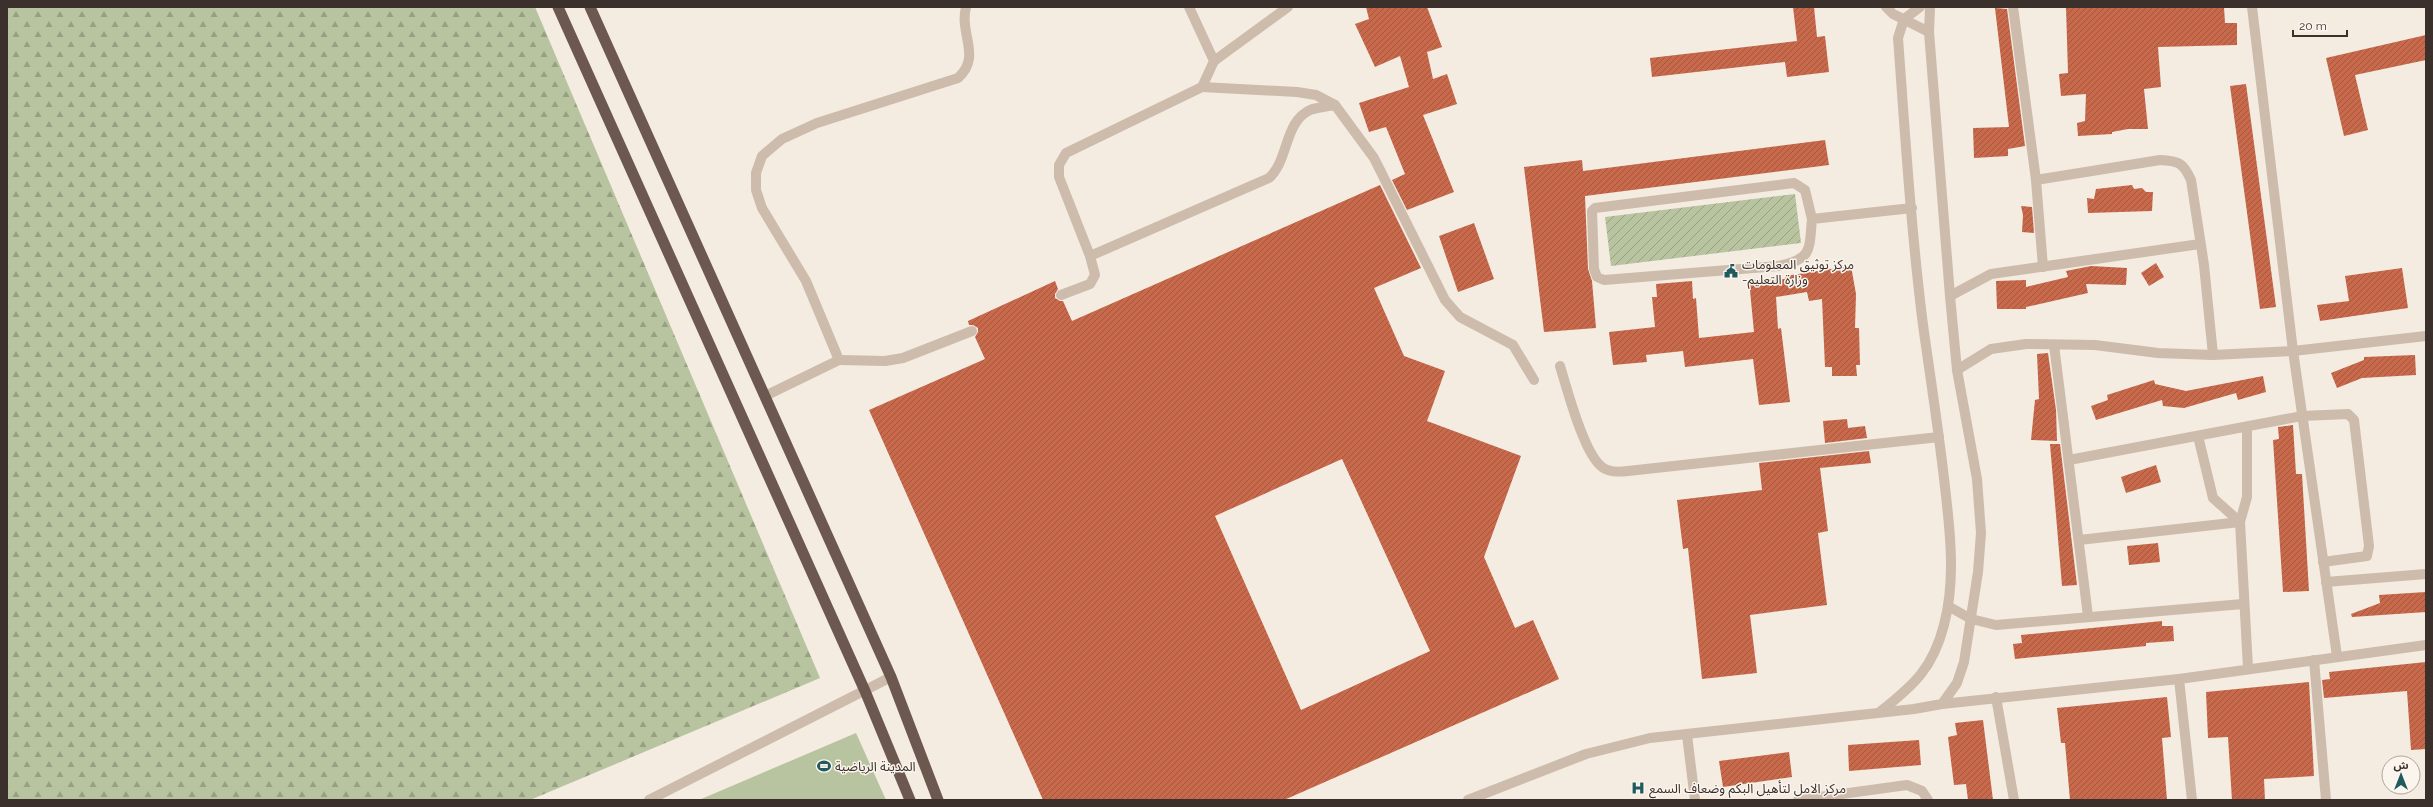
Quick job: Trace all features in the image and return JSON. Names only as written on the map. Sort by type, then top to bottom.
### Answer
[{"type":"highway","points":[[558,7],[865,691],[910,800]]},
{"type":"highway","points":[[590,7],[891,678],[938,800]]},
{"type":"street","points":[[839,360],[806,281],[762,208],[756,190],[756,173],[762,156],[772,146],[796,131],[958,78],[967,70],[970,60],[964,16],[966,7]]},
{"type":"street","points":[[1188,7],[1214,60]]},
{"type":"street","points":[[1202,87],[1214,60],[1288,7]]},
{"type":"street","points":[[1886,7],[1904,19],[1929,32]]},
{"type":"street","points":[[1881,711],[1911,687],[1922,675],[1939,641],[1948,606],[1951,561],[1950,532],[1939,436],[1916,264],[1898,38],[1904,19],[1920,7]]},
{"type":"street","points":[[1930,7],[1929,32],[1957,370],[1980,507],[1980,552],[1971,619],[1960,676],[1942,704]]},
{"type":"street","points":[[2014,7],[2036,180],[2043,267]]},
{"type":"street","points":[[2252,7],[2293,351],[2337,656]]},
{"type":"street","points":[[1061,295],[1090,284],[1095,275],[1090,256],[1059,177],[1059,165],[1066,153],[1202,87],[1316,94],[1335,105],[1374,158],[1445,300],[1460,317],[1513,345],[1534,380]]},
{"type":"street","points":[[1090,256],[1269,178],[1277,171],[1296,122],[1310,110],[1335,105]]},
{"type":"street","points":[[2036,180],[2160,160],[2176,161],[2186,167],[2191,180],[2213,355]]},
{"type":"street","points":[[1794,183],[1805,190],[1812,219],[1809,250],[1801,259],[1789,264],[1604,280],[1598,277],[1594,269],[1592,211],[1595,208],[1794,183]]},
{"type":"street","points":[[1812,219],[1912,208]]},
{"type":"street","points":[[1950,296],[1991,274],[2200,244]]},
{"type":"street","points":[[765,396],[839,360],[885,361],[903,358],[972,331]]},
{"type":"street","points":[[1957,370],[1991,349],[2026,344],[2094,345],[2158,353],[2213,355],[2293,351],[2426,336]]},
{"type":"street","points":[[2054,345],[2088,616]]},
{"type":"street","points":[[1560,366],[1588,448],[1602,467],[1608,470],[1628,471],[1939,436]]},
{"type":"street","points":[[2069,460],[2302,416],[2348,414],[2354,420],[2369,546],[2367,556],[2323,562]]},
{"type":"street","points":[[2247,427],[2247,497],[2240,522],[2243,604],[2248,668]]},
{"type":"street","points":[[2198,436],[2212,498],[2240,522]]},
{"type":"street","points":[[2079,540],[2240,522]]},
{"type":"street","points":[[2326,582],[2426,574]]},
{"type":"street","points":[[1948,606],[1971,619],[1996,625],[2243,604]]},
{"type":"street","points":[[1468,800],[1586,754],[1650,738],[1687,735],[1942,704],[2179,679],[2248,668],[2426,645]]},
{"type":"street","points":[[2314,660],[2326,800]]},
{"type":"street","points":[[649,800],[891,678]]},
{"type":"street","points":[[2179,679],[2192,800]]},
{"type":"street","points":[[1996,698],[2014,800]]},
{"type":"street","points":[[1687,735],[1695,800]]},
{"type":"street","points":[[1798,800],[1907,785],[1922,790],[1928,800]]},
{"type":"green space","points":[[7,7],[535,7],[820,678],[530,800],[7,800]]},
{"type":"green space","points":[[1795,194],[1801,243],[1611,266],[1605,217]]},
{"type":"green space","name":"المدينة الرياضية","points":[[856,733],[886,800],[699,800]]},
{"type":"building","points":[[1366,7],[1427,7],[1442,47],[1427,52],[1433,79],[1447,74],[1457,104],[1423,115],[1454,192],[1407,210],[1392,180],[1405,174],[1386,127],[1369,132],[1359,103],[1409,87],[1400,56],[1375,67],[1355,24],[1369,19]]},
{"type":"building","points":[[1793,7],[1814,7],[1817,37],[1825,36],[1829,72],[1787,77],[1785,62],[1652,77],[1650,58],[1797,41]]},
{"type":"building","points":[[2066,7],[2224,7],[2225,23],[2237,23],[2237,45],[2158,47],[2161,87],[2144,89],[2148,129],[2128,129],[2112,132],[2112,134],[2078,136],[2077,123],[2085,121],[2086,94],[2061,96],[2059,74],[2068,73]]},
{"type":"building","points":[[1995,8],[2007,9],[2025,146],[2008,149],[2008,156],[1974,158],[1973,128],[2009,127]]},
{"type":"building","points":[[2426,35],[2426,60],[2355,75],[2368,130],[2344,136],[2326,58]]},
{"type":"building","points":[[2246,84],[2276,307],[2260,309],[2230,86]]},
{"type":"building","points":[[1825,140],[1829,165],[1585,196],[1588,269],[1592,281],[1596,328],[1544,332],[1524,167],[1582,160],[1583,171]]},
{"type":"building","points":[[1380,185],[1421,268],[1374,288],[1404,356],[1445,371],[1427,421],[1521,456],[1484,557],[1515,628],[1533,620],[1559,679],[1284,800],[1043,800],[869,410],[985,359],[975,337],[978,332],[978,328],[973,325],[969,325],[968,321],[1055,281],[1058,289],[1055,294],[1055,298],[1063,301],[1072,321]],"holes":[[[1342,459],[1430,651],[1301,710],[1215,516]]]},
{"type":"building","points":[[2132,185],[2134,189],[2142,188],[2146,192],[2153,192],[2152,211],[2088,213],[2087,198],[2094,199],[2096,189]]},
{"type":"building","points":[[2021,206],[2032,207],[2034,233],[2022,232],[2023,215]]},
{"type":"building","points":[[1474,223],[1494,279],[1458,292],[1439,236]]},
{"type":"building","points":[[2156,263],[2164,277],[2149,286],[2141,273]]},
{"type":"building","points":[[1851,266],[1856,294],[1855,328],[1859,328],[1860,365],[1856,365],[1857,376],[1832,376],[1832,367],[1825,367],[1822,299],[1809,301],[1807,292],[1776,297],[1778,329],[1781,328],[1790,402],[1759,405],[1753,359],[1685,367],[1683,351],[1646,355],[1647,362],[1613,365],[1609,332],[1655,327],[1652,297],[1657,297],[1656,284],[1692,281],[1693,299],[1696,298],[1699,338],[1754,332],[1749,280],[1785,279],[1785,276]]},
{"type":"building","points":[[2091,266],[2127,268],[2126,285],[2086,284],[2088,293],[2026,307],[2026,309],[1997,309],[1996,281],[2026,280],[2026,287],[2068,277],[2066,271]]},
{"type":"building","points":[[2402,268],[2408,308],[2320,321],[2317,305],[2349,301],[2345,276]]},
{"type":"building","points":[[2048,353],[2056,410],[2057,441],[2031,440],[2035,400],[2039,399],[2037,354]]},
{"type":"building","points":[[2415,355],[2416,375],[2362,378],[2337,388],[2331,373],[2364,360],[2364,357]]},
{"type":"building","points":[[2263,376],[2266,392],[2238,400],[2236,393],[2184,408],[2163,406],[2162,400],[2096,420],[2091,406],[2108,400],[2107,395],[2154,380],[2155,384],[2186,391]]},
{"type":"building","points":[[1847,419],[1848,428],[1865,426],[1867,438],[1825,443],[1823,421]]},
{"type":"building","points":[[2293,425],[2296,474],[2302,474],[2309,591],[2283,592],[2273,440],[2279,439],[2278,427]]},
{"type":"building","points":[[2050,444],[2060,444],[2077,585],[2062,586]]},
{"type":"building","points":[[1869,451],[1871,463],[1820,468],[1828,531],[1818,533],[1827,605],[1750,615],[1757,673],[1702,679],[1688,548],[1683,549],[1677,500],[1762,490],[1759,463]]},
{"type":"building","points":[[2156,465],[2161,482],[2126,493],[2121,477]]},
{"type":"building","points":[[2158,543],[2160,562],[2129,565],[2127,546]]},
{"type":"building","points":[[2426,592],[2426,612],[2352,617],[2351,614],[2380,603],[2379,595]]},
{"type":"building","points":[[2162,621],[2162,626],[2173,626],[2174,641],[2146,643],[2146,646],[2015,659],[2013,644],[2022,643],[2021,635]]},
{"type":"building","points":[[2426,662],[2426,749],[2411,750],[2407,691],[2324,698],[2322,680],[2330,679],[2329,672]]},
{"type":"building","points":[[2309,682],[2314,776],[2264,779],[2265,800],[2232,800],[2228,737],[2208,738],[2206,692]]},
{"type":"building","points":[[2167,697],[2171,737],[2162,738],[2167,800],[2070,800],[2065,743],[2061,743],[2057,708]]},
{"type":"building","points":[[1983,720],[1993,800],[1968,800],[1966,784],[1954,785],[1948,737],[1957,735],[1955,723]]},
{"type":"building","points":[[1919,740],[1921,765],[1849,771],[1848,745]]},
{"type":"building","points":[[1789,752],[1792,777],[1723,787],[1719,761]]},
{"type":"place","name":"مركز توثيق المعلومات -وزارة التعليم","points":[[1731,271]]},
{"type":"place","name":"المدينة الرياضية","points":[[824,766]]},
{"type":"place","name":"مركز الامل لتأهيل البكم وضعاف السمع","points":[[1638,788]]}]
